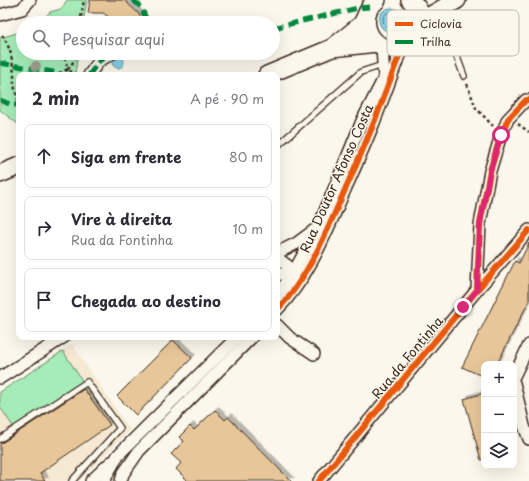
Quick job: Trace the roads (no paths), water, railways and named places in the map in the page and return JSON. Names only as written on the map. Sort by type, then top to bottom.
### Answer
[{"type":"main road","points":[[412,2],[433,2],[445,0]]},
{"type":"main road","points":[[439,10],[456,0]]},
{"type":"main road","points":[[412,2],[419,10]]},
{"type":"main road","points":[[372,7],[366,21],[367,29],[370,37],[379,45],[387,49]]},
{"type":"main road","points":[[274,72],[332,48],[362,24],[372,7]]},
{"type":"main road","points":[[332,48],[379,45]]},
{"type":"main road","points":[[0,174],[16,167]]},
{"type":"street","points":[[0,15],[22,9],[30,0]]},
{"type":"street","name":"Rua Doutor Afonso Costa","points":[[280,307],[287,300],[362,121],[384,78],[379,45]]},
{"type":"street","name":"Rua Doutor Afonso Costa","points":[[280,292],[297,277],[317,252],[373,125],[399,56]]},
{"type":"street","points":[[91,72],[102,60]]},
{"type":"street","points":[[477,290],[480,224],[490,171],[501,135],[508,119],[526,100],[529,100]]},
{"type":"street","points":[[280,252],[297,243],[318,228]]},
{"type":"street","name":"Rua da Fontinha","points":[[319,481],[477,290],[529,230]]},
{"type":"street","points":[[280,260],[288,266],[297,277]]},
{"type":"street","points":[[280,274],[297,277]]},
{"type":"street","points":[[280,328],[290,338],[314,354]]},
{"type":"street","points":[[0,378],[59,340]]},
{"type":"street","points":[[91,481],[234,340]]},
{"type":"street","points":[[121,481],[123,474],[139,451],[249,340]]},
{"type":"street","points":[[517,370],[529,345]]},
{"type":"street","points":[[517,394],[529,439]]},
{"type":"street","points":[[105,481],[118,455]]},
{"type":"lane","points":[[456,56],[464,76]]},
{"type":"lane","points":[[280,143],[360,72],[383,65]]},
{"type":"lane","points":[[0,439],[87,382],[120,428],[72,481]]},
{"type":"water","points":[[387,9],[396,10],[387,10],[387,31],[380,24],[380,16]]},
{"type":"water","points":[[112,60],[124,60],[124,64],[120,68],[116,68],[112,64]]}]
